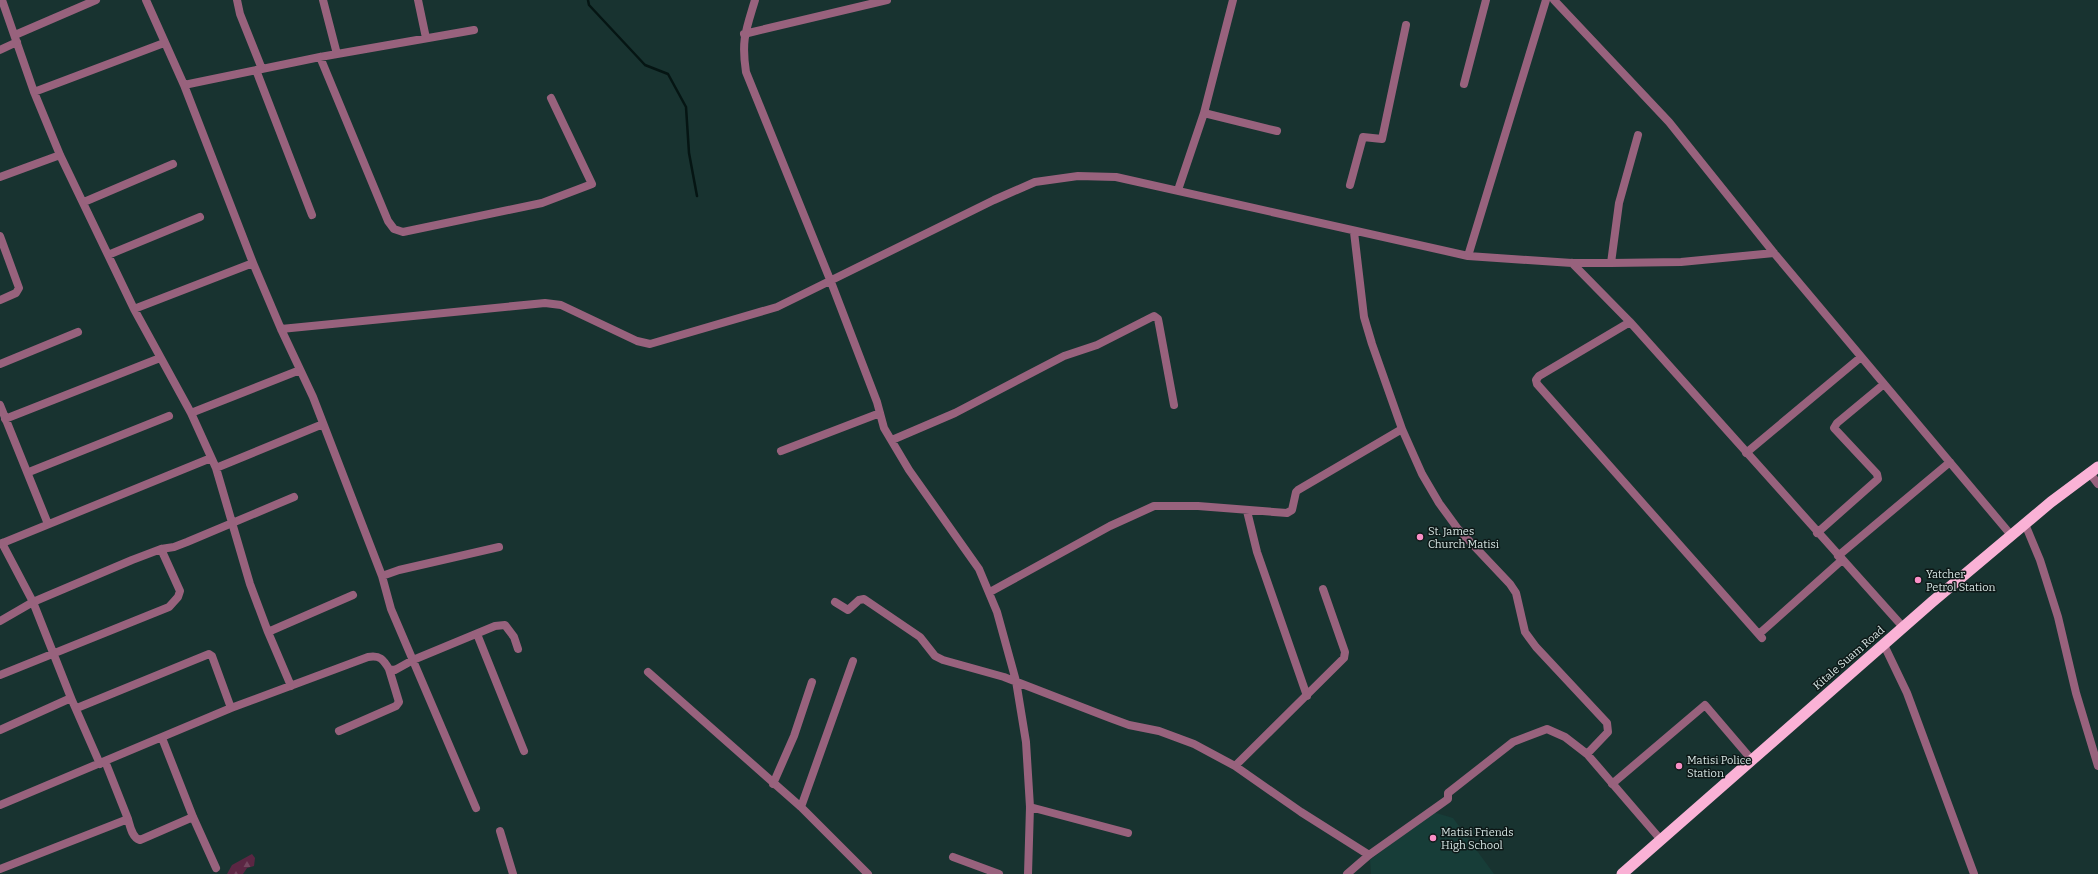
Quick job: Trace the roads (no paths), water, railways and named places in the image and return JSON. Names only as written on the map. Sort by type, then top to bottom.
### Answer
[{"type":"highway","name":"Kitale Suam Road","points":[[1622,874],[1903,627],[2024,524],[2093,470]]},
{"type":"street","points":[[2,0],[34,92],[60,155],[84,202],[134,309],[191,413],[216,468],[234,522],[250,584],[268,632],[291,686]]},
{"type":"street","points":[[0,50],[16,38],[96,0]]},
{"type":"street","points":[[146,0],[184,85],[253,263],[281,329],[313,397],[382,576],[390,609],[476,808]]},
{"type":"street","points":[[237,0],[240,14],[259,69],[312,215]]},
{"type":"street","points":[[323,0],[337,54]]},
{"type":"street","points":[[418,0],[426,38]]},
{"type":"street","points":[[756,0],[744,34],[742,50],[746,72],[831,282],[880,413],[884,428],[909,470],[979,569],[990,592],[997,612],[1016,681],[1026,742],[1030,807],[1028,874]]},
{"type":"street","points":[[744,34],[887,0]]},
{"type":"street","points":[[1178,190],[1204,113],[1233,0]]},
{"type":"street","points":[[1464,84],[1486,0]]},
{"type":"street","points":[[1468,256],[1546,0]]},
{"type":"street","points":[[1554,0],[1669,122],[1774,253],[2011,535]]},
{"type":"street","points":[[1350,185],[1363,137],[1382,139],[1406,25]]},
{"type":"street","points":[[184,85],[320,57],[474,30]]},
{"type":"street","points":[[34,92],[164,43]]},
{"type":"street","points":[[320,57],[388,221],[394,230],[403,232],[542,203],[592,184],[551,98]]},
{"type":"street","points":[[1204,113],[1277,131]]},
{"type":"street","points":[[1611,263],[1619,203],[1638,135]]},
{"type":"street","points":[[0,177],[60,155]]},
{"type":"street","points":[[84,202],[173,164]]},
{"type":"street","points":[[281,329],[545,303],[561,306],[637,341],[650,344],[776,307],[831,282],[994,200],[1035,182],[1078,176],[1116,177],[1178,190],[1354,232],[1468,256],[1572,263],[1611,263],[1681,262],[1774,253]]},
{"type":"street","points":[[108,255],[200,217]]},
{"type":"street","points":[[1354,232],[1364,317],[1402,429],[1422,474],[1439,503],[1458,529],[1510,584],[1516,593],[1525,632],[1536,646],[1607,723],[1608,732],[1587,754]]},
{"type":"street","points":[[0,236],[19,288],[16,293],[0,300]]},
{"type":"street","points":[[134,309],[253,263]]},
{"type":"street","points":[[1572,263],[1630,322],[1817,533],[1903,627]]},
{"type":"street","points":[[892,440],[955,413],[1064,356],[1097,345],[1154,316],[1158,319],[1174,405]]},
{"type":"street","points":[[1630,322],[1539,376],[1536,380],[1537,384],[1541,391],[1761,636],[1840,558],[1950,462]]},
{"type":"street","points":[[0,364],[78,332]]},
{"type":"street","points":[[1746,453],[1861,357]]},
{"type":"street","points":[[5,419],[160,358]]},
{"type":"street","points":[[191,413],[300,370]]},
{"type":"street","points":[[1817,533],[1878,479],[1877,474],[1834,428],[1837,423],[1884,384]]},
{"type":"street","points":[[0,405],[29,472],[48,524]]},
{"type":"street","points":[[781,451],[880,413]]},
{"type":"street","points":[[29,472],[169,416]]},
{"type":"street","points":[[216,468],[323,424]]},
{"type":"street","points":[[990,592],[1110,526],[1154,506],[1198,506],[1281,514],[1290,512],[1293,508],[1296,492],[1298,490],[1402,429]]},
{"type":"street","points":[[193,817],[140,840],[134,835],[103,762],[71,698],[33,602],[1,543],[211,458]]},
{"type":"street","points":[[2093,470],[2098,484]]},
{"type":"street","points":[[0,621],[33,602],[161,549],[174,547],[294,497]]},
{"type":"street","points":[[1247,511],[1257,552],[1307,696]]},
{"type":"street","points":[[2024,524],[2040,560],[2058,617],[2076,693],[2098,766]]},
{"type":"street","points":[[382,576],[399,570],[499,547]]},
{"type":"street","points":[[0,675],[53,652],[169,607],[175,602],[180,591],[161,549]]},
{"type":"street","points":[[1235,766],[1344,658],[1345,652],[1323,589]]},
{"type":"street","points":[[268,632],[353,595]]},
{"type":"street","points":[[835,602],[848,610],[859,600],[864,599],[920,637],[935,656],[943,660],[1016,681],[1129,725],[1159,731],[1185,740],[1235,766],[1301,812],[1369,856]]},
{"type":"street","points":[[388,669],[395,670],[413,660],[495,626],[505,625],[514,637],[518,649]]},
{"type":"street","points":[[477,634],[524,751]]},
{"type":"street","points":[[1884,645],[1907,693],[1974,874]]},
{"type":"street","points":[[77,708],[209,654],[212,656],[231,708]]},
{"type":"street","points":[[0,805],[231,708],[368,657],[377,656],[381,658],[388,669],[399,702],[396,706],[339,731]]},
{"type":"street","points":[[801,807],[853,661]]},
{"type":"street","points":[[648,672],[773,784],[801,807],[868,874]]},
{"type":"street","points":[[773,784],[794,736],[812,682]]},
{"type":"street","points":[[0,730],[71,698]]},
{"type":"street","points":[[1612,784],[1705,705],[1752,760]]},
{"type":"street","points":[[1347,874],[1369,856],[1437,808],[1448,799],[1448,793],[1513,742],[1547,729],[1565,737],[1587,754],[1661,840]]},
{"type":"street","points":[[162,738],[193,817],[216,868]]},
{"type":"street","points":[[1030,807],[1128,833]]},
{"type":"street","points":[[0,869],[128,819]]},
{"type":"street","points":[[500,831],[513,874]]},
{"type":"street","points":[[953,857],[999,874]]},
{"type":"waterway","points":[[588,0],[589,5],[645,65],[668,74],[686,107],[689,153],[697,196]]},
{"type":"place","name":"St. James Church Matisi","points":[[1420,537]]},
{"type":"place","name":"Yatcher Petrol Station","points":[[1918,580]]},
{"type":"place","name":"Matisi Police Station","points":[[1679,766]]},
{"type":"place","name":"Matisi Friends High School","points":[[1433,838]]}]
